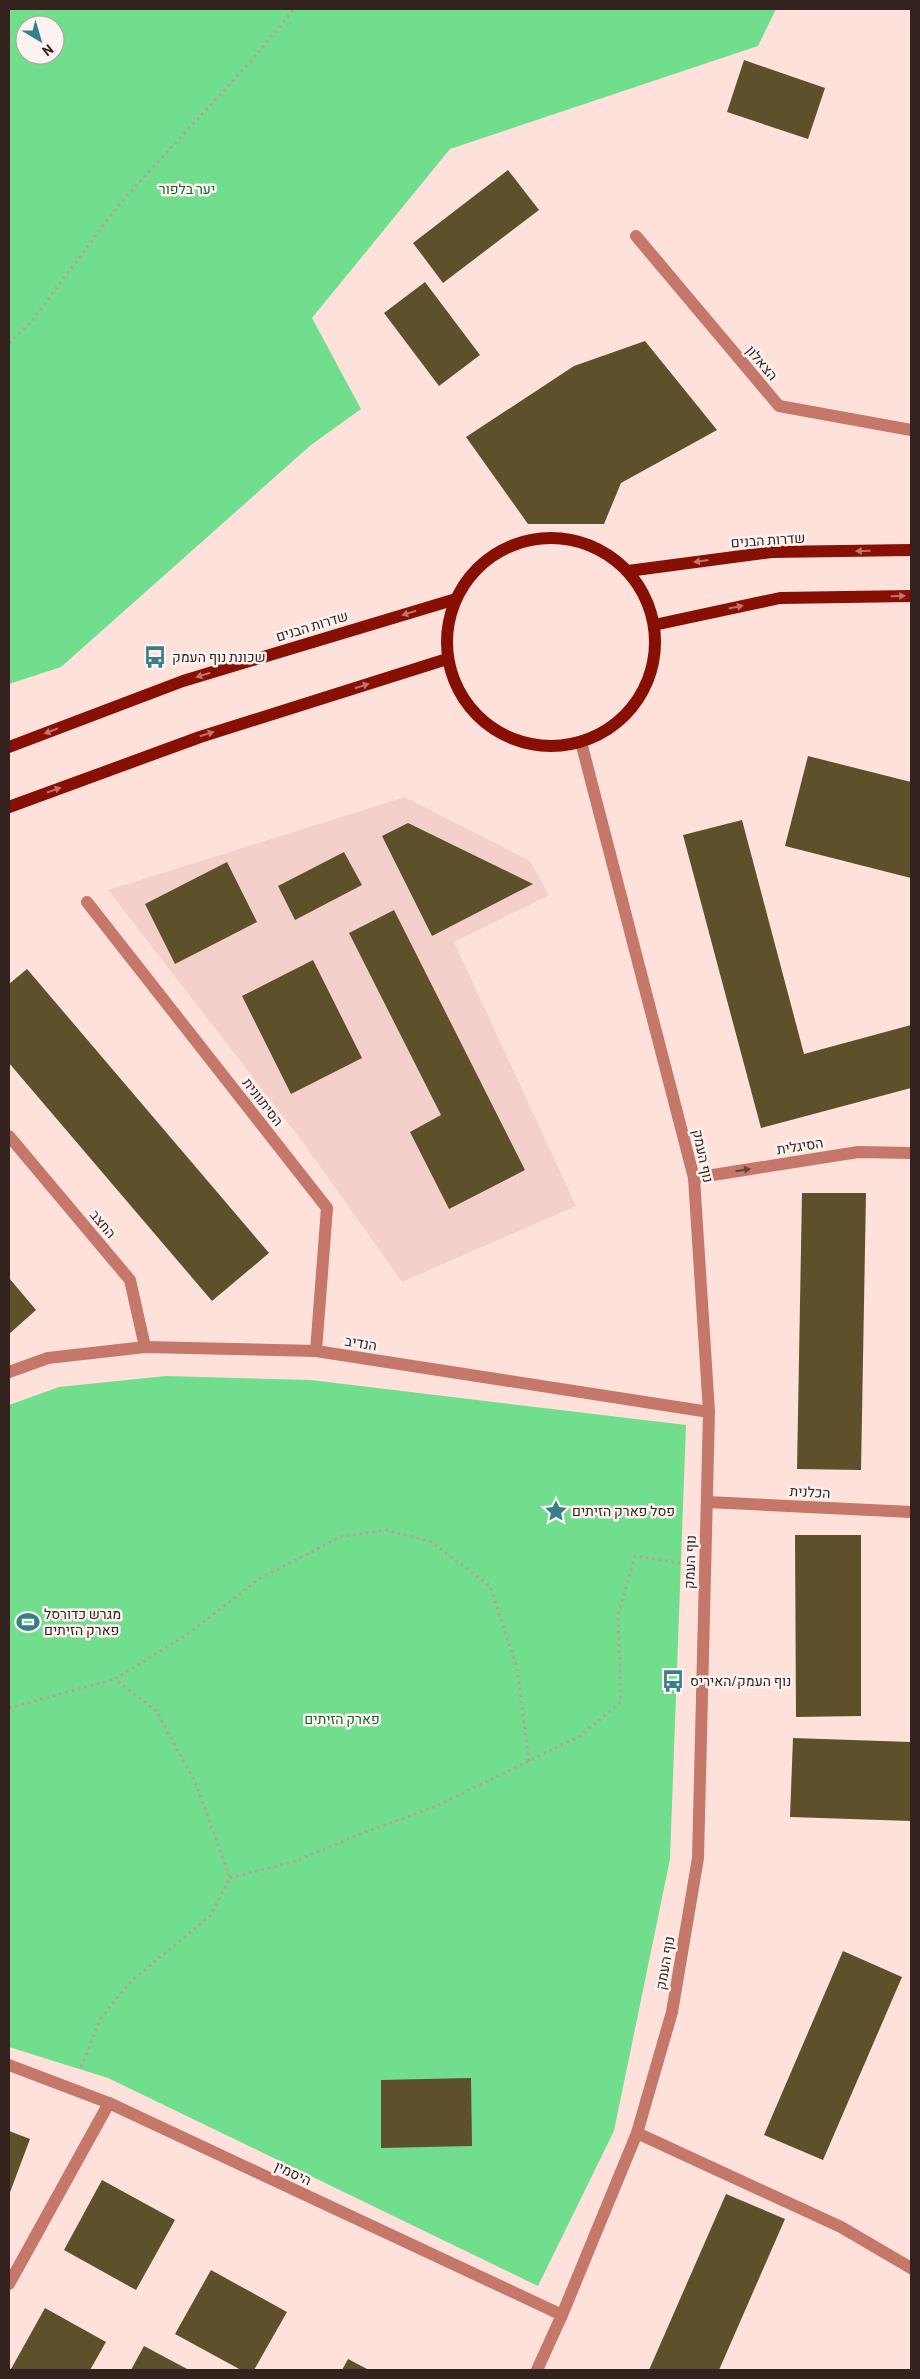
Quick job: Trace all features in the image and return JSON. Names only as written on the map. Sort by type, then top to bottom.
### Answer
[{"type":"main road","points":[[535,539],[569,539],[601,550],[628,571],[645,596],[654,624],[655,655],[647,684],[631,710],[608,730],[581,742],[546,747],[511,739],[481,720],[459,693],[447,659],[447,628],[456,599],[475,570],[502,550],[535,539]]},
{"type":"main road","name":"שדרות הבנים","points":[[628,571],[772,552],[911,550]]},
{"type":"main road","points":[[654,624],[780,598],[911,596]]},
{"type":"main road","name":"שדרות הבנים","points":[[9,747],[183,681],[456,599]]},
{"type":"main road","points":[[9,807],[200,736],[447,659]]},
{"type":"street","name":"הצאלון","points":[[636,236],[779,406],[911,430]]},
{"type":"street","name":"נוף העמק","points":[[536,2370],[562,2315],[637,2133],[672,2012],[698,1858],[709,1412],[694,1178],[581,742]]},
{"type":"street","name":"הסיתוונית","points":[[87,902],[327,1208],[316,1351]]},
{"type":"street","name":"החצב","points":[[9,1136],[130,1280],[145,1346]]},
{"type":"street","name":"הסיגלית","points":[[694,1178],[858,1152],[911,1153]]},
{"type":"street","name":"הנדיב","points":[[9,1372],[48,1358],[145,1346],[316,1351],[709,1412]]},
{"type":"street","name":"הכלנית","points":[[707,1502],[911,1512]]},
{"type":"street","name":"היסמין","points":[[9,2065],[73,2087],[110,2103],[562,2315]]},
{"type":"street","points":[[9,2284],[110,2103]]},
{"type":"street","points":[[637,2133],[841,2228],[911,2268]]},
{"type":"path","points":[[9,343],[32,321],[120,202],[252,60],[294,9]]},
{"type":"path","points":[[9,1708],[115,1679],[189,1633],[259,1578],[340,1537],[386,1530],[430,1541],[490,1586],[518,1668],[529,1761]]},
{"type":"path","points":[[230,1878],[296,1862],[360,1834],[434,1807],[580,1736],[621,1702],[618,1615],[635,1556],[705,1568]]},
{"type":"path","points":[[73,2087],[101,2018],[131,1981],[210,1916],[230,1878],[196,1784],[157,1712],[115,1679]]},
{"type":"shaded area","points":[[405,797],[530,861],[549,895],[454,942],[576,1206],[402,1282],[302,1141],[108,890]]},
{"type":"green space","name":"יער בלפור","points":[[9,9],[776,9],[758,46],[450,149],[312,318],[361,409],[311,445],[61,667],[9,684]]},
{"type":"green space","name":"פארק הזיתים","points":[[166,1376],[311,1380],[686,1425],[670,1859],[614,2131],[538,2286],[108,2078],[9,2047],[9,1405],[59,1387]]},
{"type":"building","points":[[744,60],[825,88],[808,139],[727,112]]},
{"type":"building","points":[[508,170],[539,210],[443,283],[413,243]]},
{"type":"building","points":[[425,282],[480,355],[439,386],[384,313]]},
{"type":"building","points":[[645,341],[717,430],[621,483],[604,524],[528,524],[466,437],[574,366]]},
{"type":"building","points":[[808,756],[911,782],[911,878],[785,846]]},
{"type":"building","points":[[742,820],[804,1054],[911,1025],[911,1088],[761,1128],[683,835]]},
{"type":"building","points":[[408,823],[533,884],[432,936],[382,836]]},
{"type":"building","points":[[344,852],[362,885],[295,920],[278,886]]},
{"type":"building","points":[[227,862],[257,922],[175,964],[145,904]]},
{"type":"building","points":[[394,910],[525,1170],[449,1209],[410,1132],[441,1115],[349,933]]},
{"type":"building","points":[[313,960],[362,1058],[291,1094],[242,996]]},
{"type":"building","points":[[27,969],[269,1253],[212,1301],[9,1063],[9,984]]},
{"type":"building","points":[[802,1193],[866,1193],[861,1470],[797,1469]]},
{"type":"building","points":[[9,1278],[36,1310],[9,1334]]},
{"type":"building","points":[[795,1535],[861,1535],[861,1716],[796,1717]]},
{"type":"building","points":[[793,1738],[911,1742],[911,1821],[790,1817]]},
{"type":"building","points":[[843,1951],[902,1977],[823,2160],[764,2135]]},
{"type":"building","points":[[471,2078],[472,2146],[381,2148],[381,2080]]},
{"type":"building","points":[[9,2131],[30,2139],[9,2195]]},
{"type":"building","points":[[102,2180],[175,2220],[136,2290],[64,2250]]},
{"type":"building","points":[[726,2194],[785,2219],[719,2370],[649,2370]]},
{"type":"building","points":[[211,2270],[287,2312],[254,2370],[241,2370],[175,2334]]},
{"type":"building","points":[[45,2308],[106,2342],[90,2370],[11,2369]]},
{"type":"building","points":[[144,2346],[189,2370],[131,2370]]},
{"type":"building","points":[[348,2359],[369,2370],[342,2370]]},
{"type":"place","name":"שכונת נוף העמק","points":[[155,657]]},
{"type":"place","name":"פסל פארק הזיתים","points":[[556,1511]]},
{"type":"place","name":"מגרש כדורסל פארק הזיתים","points":[[28,1622]]},
{"type":"place","name":"נוף העמק/האיריס","points":[[673,1681]]}]
